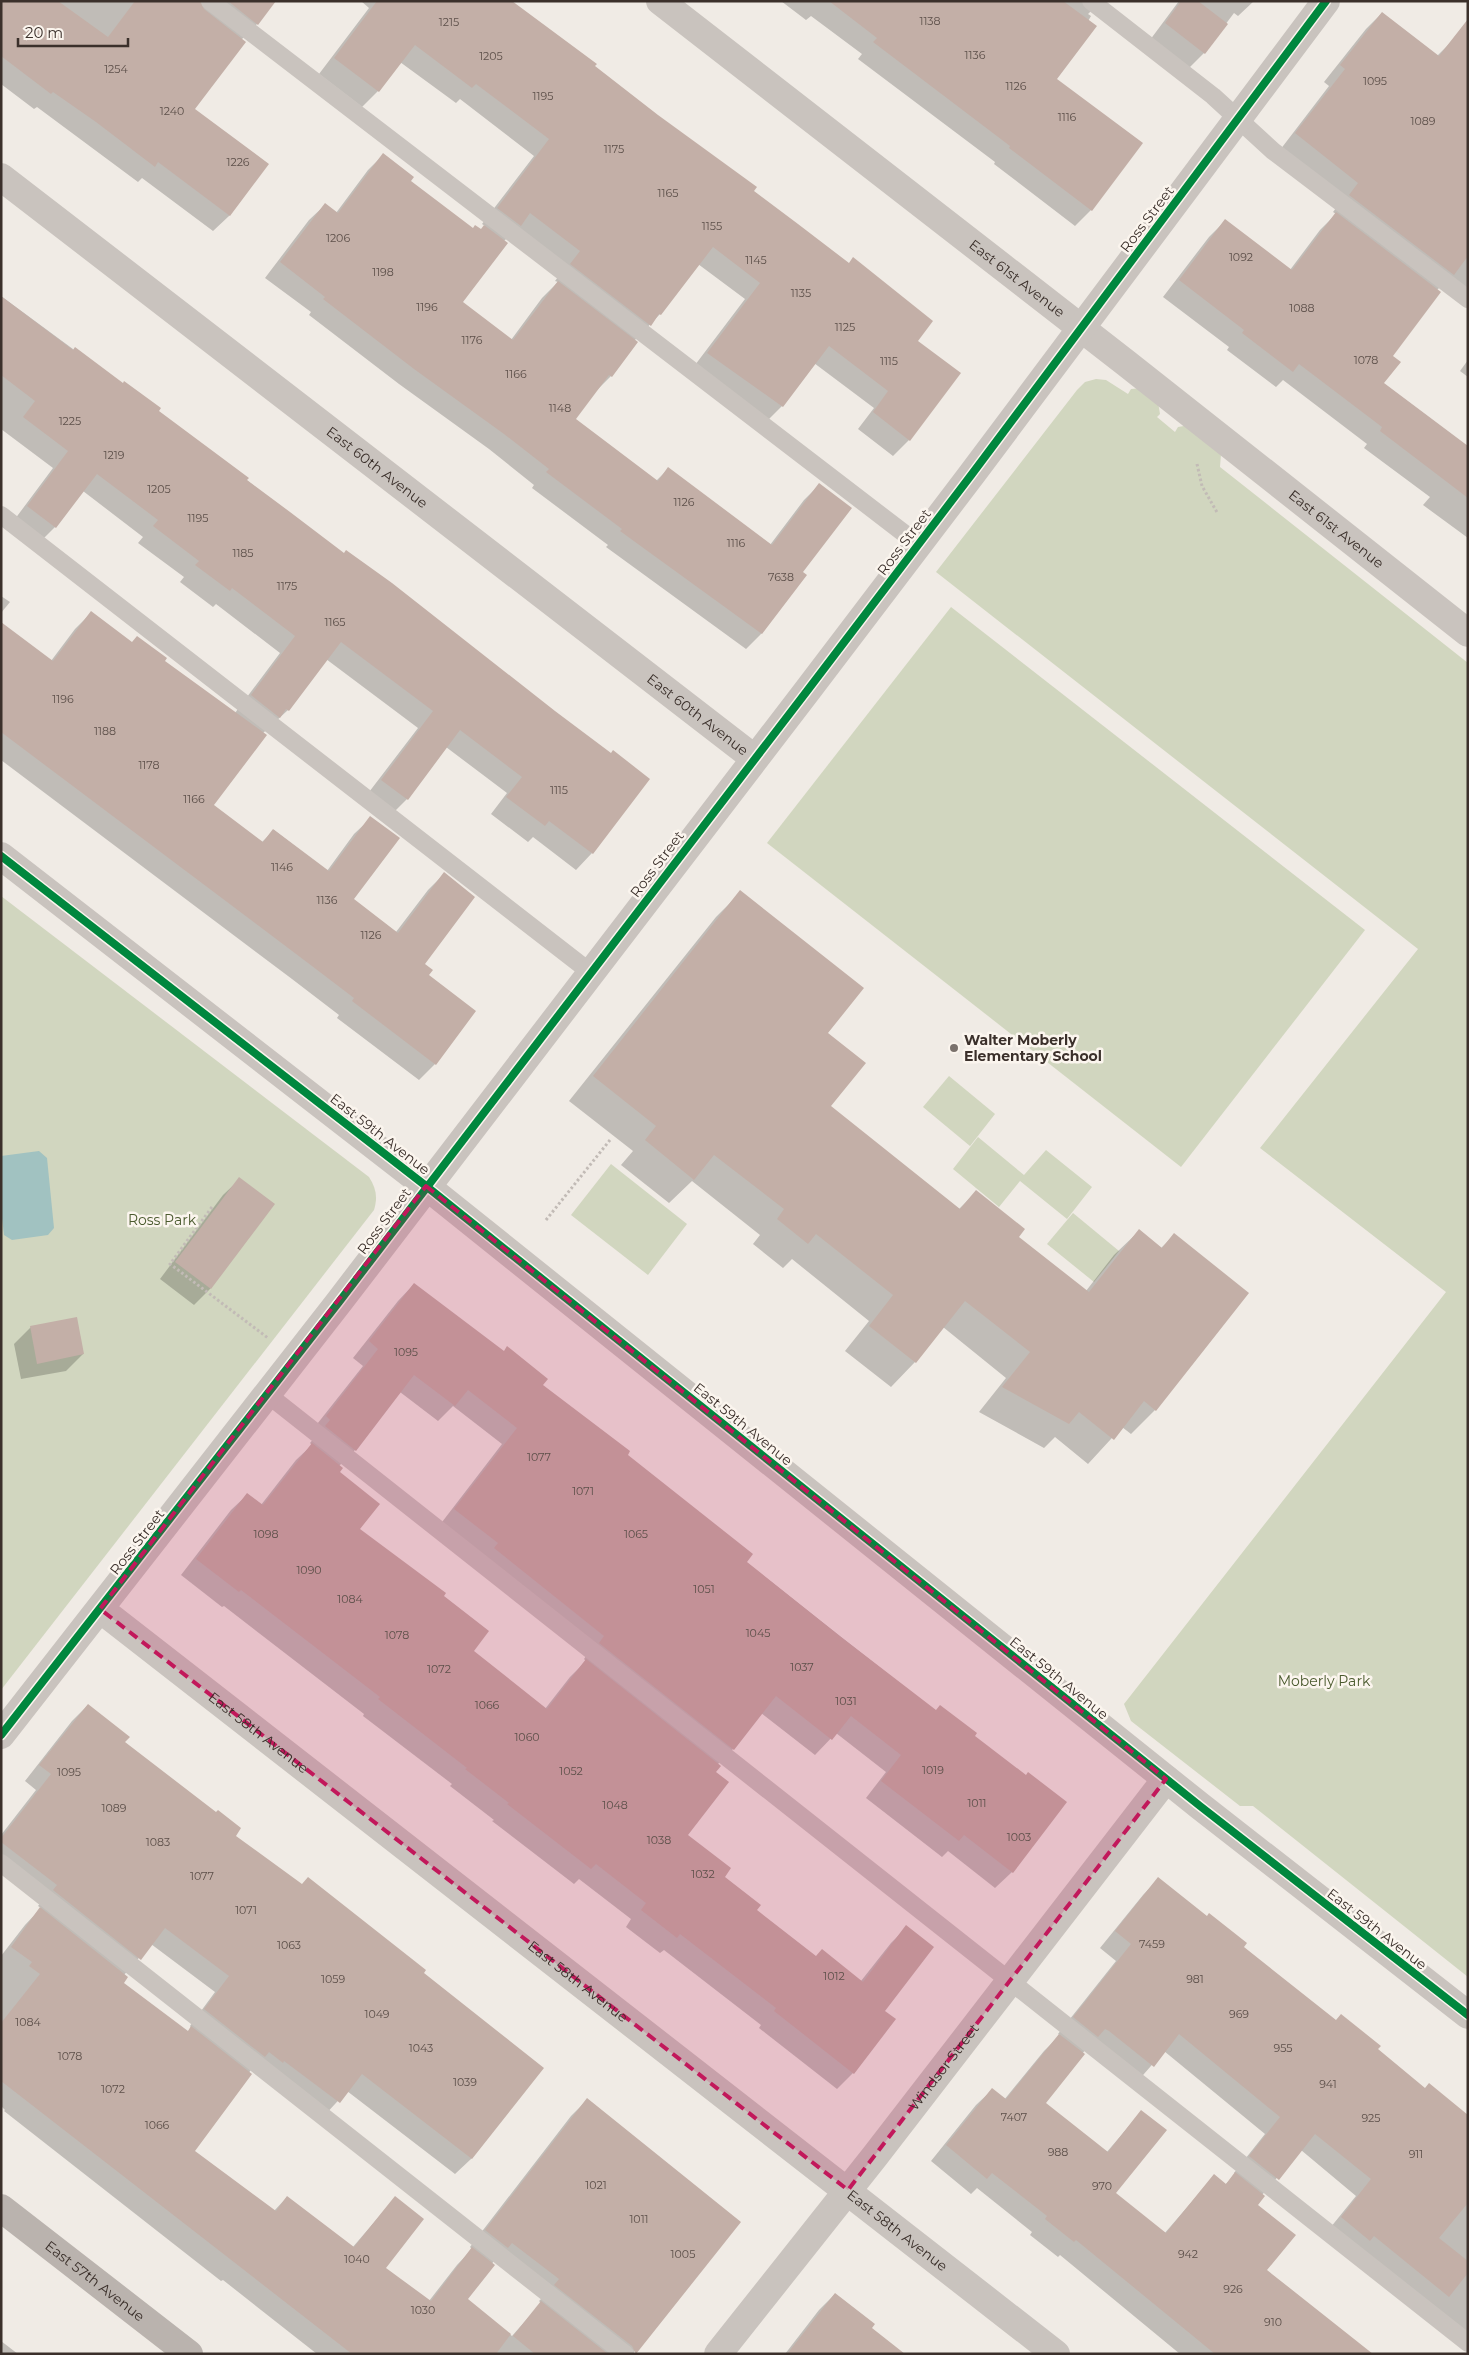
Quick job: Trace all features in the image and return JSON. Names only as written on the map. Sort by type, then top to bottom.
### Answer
[{"type":"street","name":"East 61st Avenue","points":[[660,1],[1081,328],[1468,633]]},
{"type":"street","name":"Ross Street","points":[[1,1735],[267,1394],[918,544],[1326,1]]},
{"type":"street","name":"East 60th Avenue","points":[[1,177],[754,758]]},
{"type":"street","name":"East 59th Avenue","points":[[1,856],[426,1186],[1166,1779],[1468,2016]]},
{"type":"street","name":"East 58th Avenue","points":[[100,1609],[848,2190],[1056,2354]]},
{"type":"street","name":"Windsor Street","points":[[718,2354],[848,2190],[1166,1779]]},
{"type":"street","name":"East 57th Avenue","points":[[1,2208],[189,2354]]},
{"type":"lane","points":[[210,1],[918,544]]},
{"type":"lane","points":[[1091,1],[1213,96],[1273,151],[1468,298]]},
{"type":"lane","points":[[1,515],[590,972]]},
{"type":"lane","points":[[267,1394],[1468,2344]]},
{"type":"lane","points":[[1,1863],[625,2354]]},
{"type":"path","points":[[1197,464],[1202,486],[1218,514]]},
{"type":"path","points":[[546,1220],[610,1140]]},
{"type":"path","points":[[212,1207],[170,1264],[294,1358]]},
{"type":"highlighted area","points":[[426,1186],[1166,1779],[848,2190],[100,1609]]},
{"type":"green space","name":"Moberly Park","points":[[1096,379],[1106,380],[1128,394],[1131,389],[1143,388],[1158,402],[1160,414],[1157,417],[1175,432],[1178,427],[1190,425],[1221,454],[1220,467],[1468,663],[1468,1977],[1253,1806],[1240,1806],[1131,1721],[1124,1704],[1446,1292],[1260,1148],[1418,949],[936,572],[1077,390],[1085,382]]},
{"type":"green space","points":[[951,607],[1365,930],[1181,1167],[767,843]]},
{"type":"green space","name":"Ross Park","points":[[1,896],[369,1177],[375,1189],[376,1197],[374,1210],[1,1690]]},
{"type":"green space","points":[[949,1076],[995,1114],[970,1146],[923,1107]]},
{"type":"green space","points":[[978,1137],[1024,1175],[1046,1150],[1092,1187],[1067,1219],[1020,1181],[999,1207],[953,1169]]},
{"type":"green space","points":[[611,1164],[687,1224],[648,1275],[571,1215]]},
{"type":"green space","points":[[1073,1213],[1119,1251],[1094,1282],[1047,1244]]},
{"type":"water","points":[[39,1151],[47,1158],[54,1228],[48,1235],[12,1240],[4,1235],[1,1210],[1,1156]]},
{"type":"building","points":[[1,1],[58,1],[108,37],[135,1],[200,1],[204,9],[246,42],[195,109],[269,164],[230,216],[158,162],[155,167],[96,122],[53,92],[51,94],[1,56]]},
{"type":"building","points":[[228,1],[276,1],[258,25]]},
{"type":"building","points":[[377,1],[512,1],[597,64],[595,66],[658,115],[757,187],[754,191],[849,263],[853,257],[933,321],[918,341],[961,373],[910,441],[873,412],[888,391],[829,346],[783,407],[707,353],[760,283],[713,247],[651,326],[570,264],[580,251],[530,213],[521,226],[497,208],[549,139],[476,84],[472,88],[415,45],[379,92],[334,58]]},
{"type":"building","points":[[829,1],[1063,1],[1097,26],[1057,79],[1143,143],[1092,211],[873,42],[877,38]]},
{"type":"building","points":[[1181,1],[1198,1],[1228,24],[1205,54],[1165,23]]},
{"type":"building","points":[[1382,12],[1439,56],[1468,19],[1468,256],[1454,275],[1349,195],[1358,183],[1295,133],[1345,69],[1340,65]]},
{"type":"building","points":[[383,153],[414,177],[411,181],[473,228],[475,225],[481,229],[484,225],[508,243],[463,302],[513,340],[558,281],[638,342],[612,377],[609,375],[576,419],[658,481],[668,467],[772,545],[819,483],[852,508],[803,572],[807,575],[762,634],[620,531],[622,529],[546,472],[549,469],[323,299],[325,297],[280,262],[325,203],[338,213]]},
{"type":"building","points":[[1336,212],[1441,292],[1393,356],[1401,362],[1384,383],[1468,446],[1468,498],[1380,431],[1382,427],[1299,364],[1293,372],[1242,333],[1244,330],[1179,280],[1225,219],[1292,270]]},
{"type":"building","points":[[1,296],[73,350],[75,347],[123,383],[124,381],[161,408],[159,411],[249,478],[247,480],[344,553],[346,550],[392,583],[555,711],[611,753],[613,750],[650,779],[593,854],[549,821],[545,826],[506,797],[522,777],[460,730],[408,800],[381,780],[433,711],[341,642],[289,711],[286,709],[280,718],[251,695],[295,636],[232,588],[230,591],[195,565],[199,561],[153,526],[158,520],[97,474],[56,528],[27,506],[68,451],[23,417],[35,401],[1,375]]},
{"type":"building","points":[[91,611],[132,642],[137,636],[167,658],[165,661],[267,735],[214,805],[263,842],[273,829],[329,871],[370,816],[400,838],[354,899],[398,933],[444,872],[475,897],[425,964],[433,970],[429,975],[476,1011],[436,1065],[352,1001],[354,998],[1,732],[1,622],[53,661]]},
{"type":"building","points":[[740,890],[864,988],[828,1033],[866,1063],[831,1106],[960,1209],[976,1190],[1025,1229],[1019,1237],[1089,1292],[1139,1229],[1162,1248],[1174,1233],[1249,1293],[1156,1411],[1144,1401],[1114,1440],[1079,1412],[1069,1424],[1002,1387],[1030,1352],[965,1301],[916,1363],[869,1326],[893,1295],[816,1234],[808,1244],[777,1219],[784,1209],[714,1155],[694,1180],[645,1140],[656,1126],[593,1076]]},
{"type":"building","points":[[239,1177],[275,1204],[211,1289],[175,1262]]},
{"type":"building","points":[[414,1283],[504,1351],[507,1346],[548,1379],[543,1385],[630,1451],[628,1455],[753,1554],[747,1562],[841,1637],[936,1710],[940,1705],[977,1733],[975,1736],[1026,1775],[1028,1772],[1067,1802],[1013,1873],[964,1835],[959,1841],[881,1781],[901,1755],[851,1716],[832,1740],[776,1696],[734,1750],[599,1643],[604,1636],[494,1548],[498,1543],[454,1509],[517,1428],[468,1390],[455,1406],[414,1375],[356,1451],[325,1426],[330,1420],[326,1416],[378,1349],[369,1341]]},
{"type":"building","points":[[77,1317],[84,1354],[37,1364],[30,1326]]},
{"type":"building","points":[[312,1443],[343,1468],[340,1472],[380,1504],[360,1529],[446,1593],[444,1596],[489,1631],[474,1651],[547,1709],[586,1659],[721,1766],[716,1772],[729,1782],[688,1835],[731,1868],[725,1877],[761,1905],[757,1910],[816,1956],[822,1949],[863,1982],[906,1925],[934,1947],[885,2011],[896,2019],[854,2074],[774,2011],[776,2008],[680,1934],[677,1938],[641,1910],[646,1903],[596,1864],[591,1869],[507,1804],[509,1803],[465,1769],[467,1768],[378,1699],[380,1697],[241,1590],[239,1592],[196,1559],[247,1493],[263,1505]]},
{"type":"building","points":[[88,1704],[130,1737],[125,1742],[216,1812],[218,1810],[241,1828],[236,1836],[302,1884],[308,1877],[426,1970],[424,1973],[544,2068],[472,2159],[362,2074],[340,2103],[284,2061],[283,2063],[269,2052],[265,2057],[204,2009],[229,1976],[165,1928],[141,1960],[53,1890],[57,1885],[1,1842],[1,1838],[51,1774],[39,1765]]},
{"type":"building","points":[[1158,1877],[1207,1916],[1209,1913],[1247,1943],[1244,1947],[1336,2020],[1341,2014],[1381,2046],[1378,2049],[1425,2088],[1429,2083],[1468,2115],[1468,2203],[1439,2238],[1468,2261],[1468,2273],[1449,2297],[1374,2236],[1370,2241],[1341,2217],[1371,2179],[1315,2134],[1279,2180],[1249,2156],[1280,2117],[1179,2034],[1154,2067],[1109,2031],[1105,2029],[1098,2037],[1073,2017],[1131,1944],[1115,1931]]},
{"type":"building","points":[[40,1907],[128,1977],[124,1983],[188,2031],[191,2026],[252,2074],[195,2151],[276,2211],[287,2196],[354,2247],[395,2196],[424,2219],[386,2268],[431,2301],[472,2247],[495,2265],[468,2299],[511,2334],[496,2354],[352,2354],[1,2081],[1,2023],[40,1974],[29,1966],[32,1962],[11,1947]]},
{"type":"building","points":[[1059,2034],[1085,2054],[1046,2103],[1108,2152],[1141,2110],[1167,2130],[1116,2193],[1166,2233],[1214,2174],[1226,2184],[1235,2172],[1265,2196],[1258,2205],[1296,2235],[1267,2270],[1373,2354],[1215,2354],[1076,2240],[1074,2242],[1045,2219],[1047,2216],[992,2173],[987,2179],[946,2145],[992,2088],[1006,2099]]},
{"type":"building","points":[[587,2098],[741,2222],[636,2354],[632,2346],[554,2285],[559,2279],[512,2243],[508,2248],[485,2230]]},
{"type":"building","points":[[835,2293],[875,2324],[872,2328],[905,2354],[787,2354]]},
{"type":"building","points":[[541,2301],[608,2354],[535,2354],[513,2336]]},
{"type":"cycle path","points":[[1,1735],[339,1302],[807,691],[1326,1]]},
{"type":"cycle path","points":[[1,856],[426,1186],[1200,1806],[1468,2015]]},
{"type":"place","name":"Walter Moberly Elementary School","points":[[954,1048]]}]
